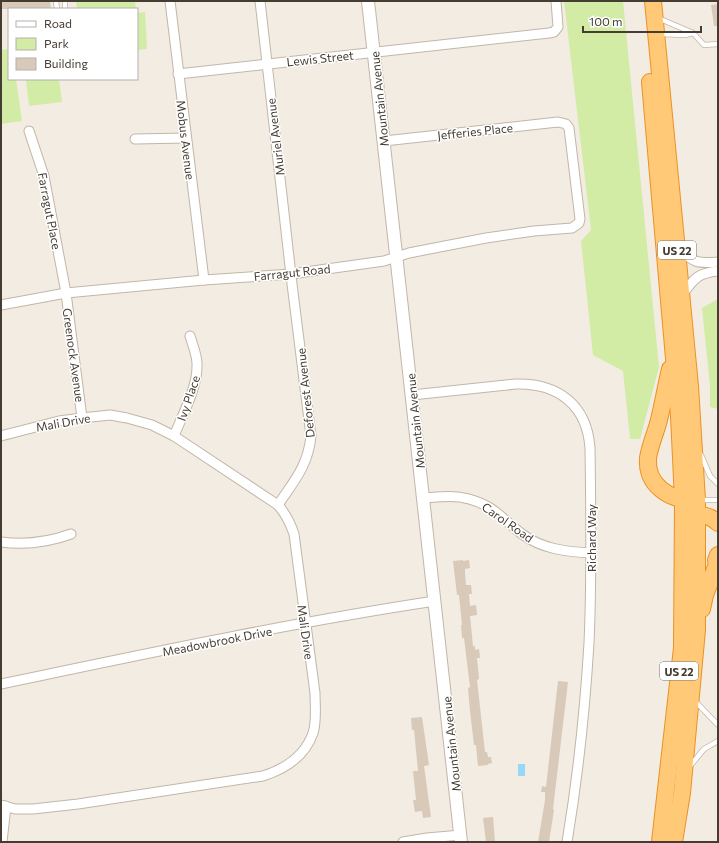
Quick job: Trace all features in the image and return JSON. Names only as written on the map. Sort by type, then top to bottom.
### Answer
[{"type":"highway","name":"US 22","points":[[642,1],[679,416],[690,507],[697,630],[684,774],[674,842]]},
{"type":"highway","name":"US 22","points":[[654,9],[694,435],[683,590],[682,648],[660,842]]},
{"type":"highway","points":[[673,351],[659,420],[648,458],[648,470],[657,487],[718,523]]},
{"type":"highway","points":[[697,630],[705,595],[718,561]]},
{"type":"street","name":"Mobus Avenue","points":[[170,1],[204,280]]},
{"type":"street","name":"Muriel Avenue","points":[[260,1],[291,274]]},
{"type":"street","name":"Mountain Avenue","points":[[368,1],[461,839]]},
{"type":"street","name":"Lewis Street","points":[[178,74],[549,33],[556,30],[558,23],[556,1]]},
{"type":"street","name":"Jefferies Place","points":[[384,141],[558,122],[566,124],[569,128],[580,219],[579,223]]},
{"type":"street","name":"Farragut Place","points":[[29,131],[44,176],[66,293]]},
{"type":"street","points":[[135,139],[186,138]]},
{"type":"street","name":"Farragut Road","points":[[1,305],[66,293],[204,280],[291,274],[384,261],[409,253],[486,238],[534,231],[572,228],[579,223]]},
{"type":"street","points":[[677,248],[697,263],[718,262]]},
{"type":"street","points":[[682,296],[698,276],[706,272],[718,271]]},
{"type":"street","name":"Deforest Avenue","points":[[278,504],[302,469],[307,458],[311,436],[291,274]]},
{"type":"street","name":"Greenock Avenue","points":[[66,293],[82,418]]},
{"type":"street","name":"Ivy Place","points":[[174,436],[195,384],[197,374],[198,365],[190,336]]},
{"type":"street","name":"Richard Way","points":[[412,395],[516,384],[542,386],[555,391],[566,398],[575,407],[582,417],[589,437],[592,554],[589,643],[576,783],[566,842]]},
{"type":"street","name":"Mali Drive","points":[[1,436],[59,421],[110,415],[127,418],[152,426],[174,436],[278,504],[287,516],[294,534],[315,693],[315,722],[313,733],[308,744],[296,759],[287,766],[275,772],[263,776],[78,804],[33,809],[15,809],[4,806]]},
{"type":"street","name":"Carol Road","points":[[424,498],[455,496],[479,502],[497,512],[523,535],[537,543],[558,550],[592,554]]},
{"type":"street","points":[[1,542],[36,542],[71,534]]},
{"type":"street","name":"Meadowbrook Drive","points":[[1,684],[379,609],[435,601]]},
{"type":"street","points":[[2,842],[4,806]]},
{"type":"street","points":[[403,842],[427,838],[461,839]]},
{"type":"lane","points":[[654,9],[693,33],[704,45],[718,44]]},
{"type":"lane","points":[[656,34],[685,35],[693,33]]},
{"type":"lane","points":[[694,435],[705,466],[710,476],[718,484]]},
{"type":"lane","points":[[690,507],[718,500]]},
{"type":"lane","points":[[691,696],[718,725]]},
{"type":"lane","points":[[684,774],[704,749],[718,741]]},
{"type":"green space","points":[[76,1],[135,1],[136,8],[77,8]]},
{"type":"green space","points":[[564,1],[623,1],[659,367],[640,439],[630,439],[623,371],[593,355],[581,241],[591,230]]},
{"type":"green space","points":[[145,12],[147,49],[138,50],[138,13]]},
{"type":"green space","points":[[8,49],[8,80],[16,80],[22,121],[1,124],[1,50]]},
{"type":"green space","points":[[26,80],[59,80],[62,102],[29,106]]},
{"type":"green space","points":[[718,299],[718,409],[710,407],[710,386],[702,308]]},
{"type":"water","points":[[518,764],[525,764],[525,776],[518,776]]},
{"type":"building","points":[[1,1],[50,1],[51,8],[8,8],[1,9]]},
{"type":"building","points":[[718,4],[718,26],[714,26],[711,5]]},
{"type":"building","points":[[469,560],[470,568],[465,569],[465,573],[466,585],[471,585],[472,594],[469,594],[470,606],[476,605],[477,615],[470,616],[473,646],[475,646],[475,650],[479,649],[480,658],[477,658],[479,679],[477,680],[485,752],[487,752],[488,757],[491,757],[492,763],[478,766],[470,711],[468,688],[470,687],[464,638],[462,638],[459,595],[457,595],[453,561]]},
{"type":"building","points":[[558,681],[568,682],[554,810],[549,842],[538,842],[545,800],[545,792],[541,792],[542,786],[546,787]]},
{"type":"building","points":[[422,717],[429,765],[424,766],[431,817],[423,818],[422,811],[415,812],[413,800],[416,800],[413,771],[418,771],[414,730],[412,730],[411,718]]},
{"type":"building","points":[[493,817],[495,842],[486,842],[483,818]]}]
